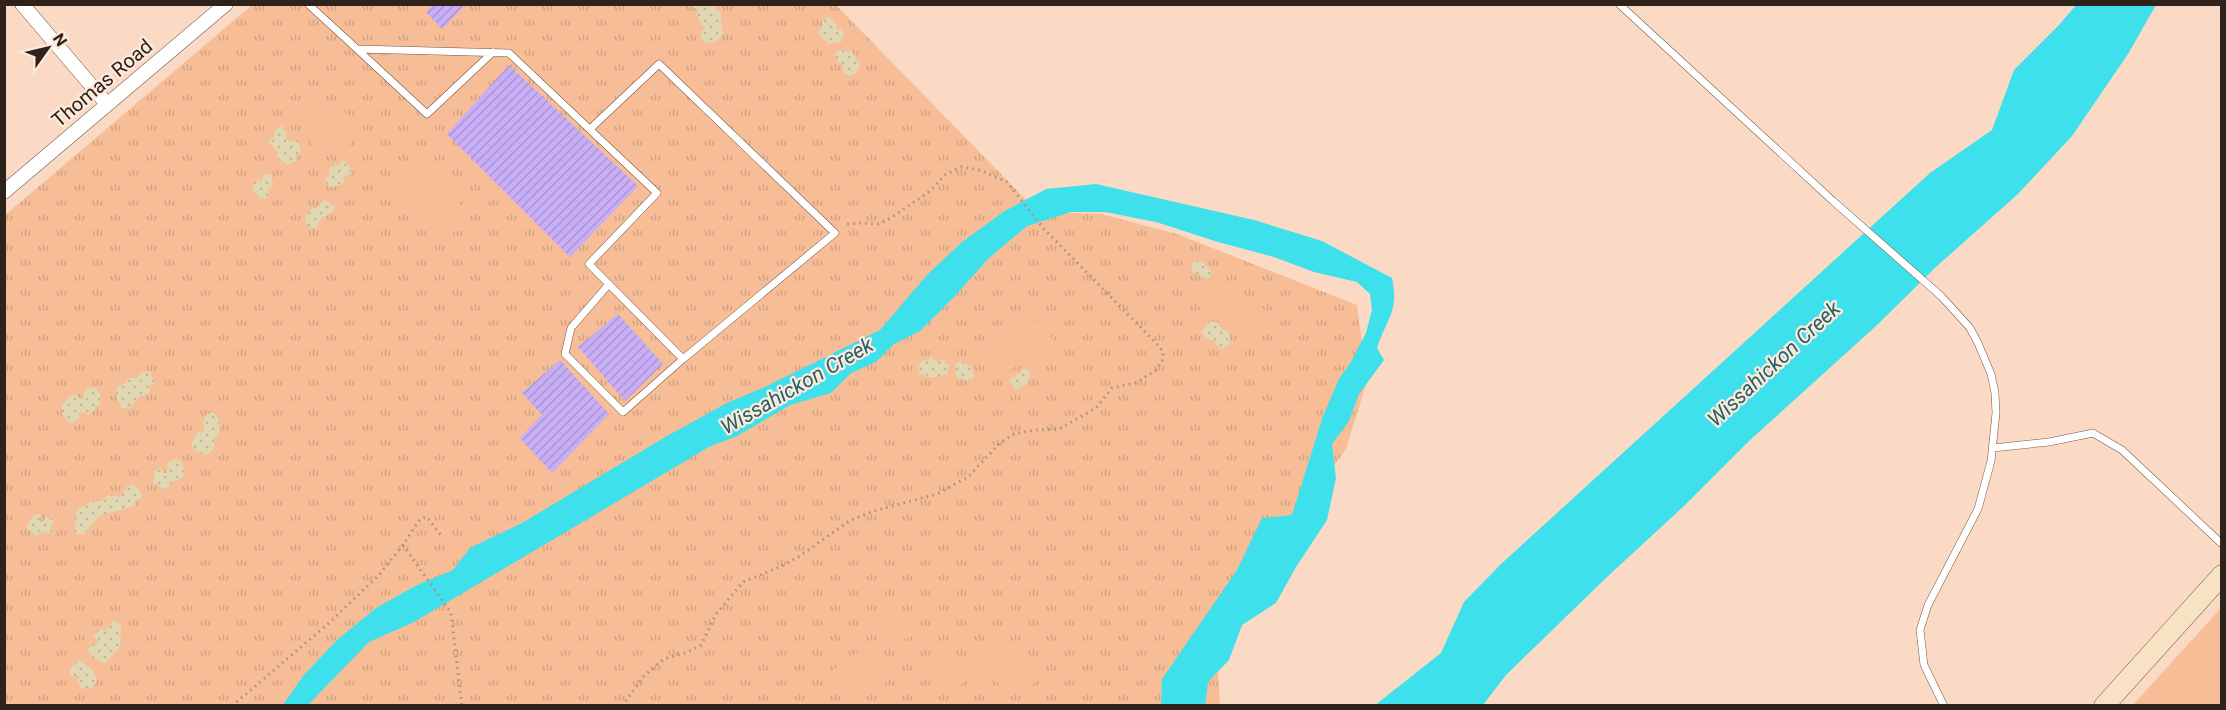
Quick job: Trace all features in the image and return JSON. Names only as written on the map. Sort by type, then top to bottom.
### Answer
[{"type":"main road","points":[[2104,705],[2222,575]]},
{"type":"street","points":[[22,4],[107,104]]},
{"type":"street","name":"Thomas Road","points":[[4,192],[226,4]]},
{"type":"lane","points":[[308,4],[426,114],[493,52]]},
{"type":"lane","points":[[1619,4],[1833,201],[1941,296],[1970,328],[1991,374],[1996,413],[1993,448],[1978,509],[1928,605],[1920,630],[1924,665],[1944,705]]},
{"type":"lane","points":[[357,49],[509,52],[590,129],[657,193],[589,264],[683,359]]},
{"type":"lane","points":[[590,129],[659,64],[835,233],[623,412],[565,354],[571,328],[609,284]]},
{"type":"lane","points":[[1993,448],[2049,442],[2093,433],[2122,450],[2222,544]]},
{"type":"path","points":[[622,705],[644,676],[664,660],[701,645],[716,614],[743,582],[800,556],[849,521],[937,495],[968,477],[1000,443],[1014,434],[1059,429],[1096,408],[1112,388],[1136,383],[1156,370],[1163,359],[1163,352],[1044,229],[1007,182],[980,170],[961,167],[945,175],[930,190],[891,218],[878,224],[847,224],[835,233]]},
{"type":"path","points":[[232,705],[329,623],[379,575],[404,545],[420,519],[427,517],[443,538]]},
{"type":"path","points":[[404,545],[451,613],[462,705]]},
{"type":"green space","points":[[252,5],[836,5],[1038,212],[1101,214],[1177,234],[1357,305],[1367,381],[1346,449],[1302,511],[1217,655],[1220,705],[5,705],[4,216]]},
{"type":"green space","points":[[319,100],[340,108],[353,124],[352,141],[345,149],[330,155],[321,154],[314,148],[299,115],[310,102]]},
{"type":"green space","points":[[415,167],[432,174],[455,195],[464,212],[465,221],[457,232],[441,232],[427,227],[414,219],[404,208],[398,196],[397,185],[402,174]]},
{"type":"green space","points":[[1213,284],[1226,286],[1265,310],[1261,330],[1245,345],[1239,342],[1233,327],[1227,320],[1202,310],[1199,306],[1204,290]]},
{"type":"green space","points":[[1022,317],[1035,320],[1049,332],[1054,351],[1043,358],[1019,364],[1002,377],[990,372],[985,367],[985,357],[998,345],[1012,324]]},
{"type":"green space","points":[[2221,608],[2222,702],[2218,705],[2133,705]]},
{"type":"green space","points":[[896,613],[907,615],[913,621],[916,629],[911,637],[902,640],[894,639],[884,633],[882,629],[886,617]]},
{"type":"green space","points":[[1003,635],[1020,650],[1031,669],[1034,683],[1025,692],[1015,694],[986,675],[971,675],[956,689],[943,689],[933,679],[932,668],[947,662],[984,654],[997,636]]},
{"type":"green space","points":[[874,647],[892,671],[883,687],[873,694],[843,690],[830,683],[830,672],[855,654]]},
{"type":"sand","points":[[688,5],[715,5],[716,11],[720,11],[723,34],[714,43],[704,42],[701,32],[705,29],[696,15],[699,10]]},
{"type":"sand","points":[[828,16],[837,25],[836,29],[841,29],[844,34],[841,42],[828,44],[820,36],[818,30],[822,29],[822,21]]},
{"type":"sand","points":[[844,49],[848,52],[851,50],[860,63],[857,72],[851,76],[843,73],[842,64],[835,56],[836,52]]},
{"type":"sand","points":[[281,126],[286,131],[286,139],[292,142],[297,139],[301,150],[300,154],[296,155],[296,161],[287,165],[277,157],[277,151],[269,143],[269,138],[272,139],[275,135],[274,131]]},
{"type":"sand","points":[[341,161],[346,161],[351,174],[344,177],[344,183],[334,187],[328,186],[325,180],[330,173],[329,168],[334,164],[340,166]]},
{"type":"sand","points":[[272,175],[273,185],[268,189],[269,197],[265,199],[260,198],[253,190],[254,182],[258,180],[261,184],[262,176]]},
{"type":"sand","points":[[325,200],[335,207],[333,212],[321,218],[317,228],[311,228],[305,223],[306,214],[315,206],[320,207],[321,201]]},
{"type":"sand","points":[[1195,261],[1202,261],[1212,272],[1210,277],[1203,280],[1199,274],[1193,273],[1191,265]]},
{"type":"sand","points":[[1210,321],[1219,323],[1222,330],[1230,334],[1230,344],[1222,349],[1216,345],[1215,340],[1207,339],[1201,332]]},
{"type":"sand","points":[[930,357],[938,362],[944,359],[945,364],[949,364],[948,374],[932,378],[919,374],[918,366],[923,360],[928,361]]},
{"type":"sand","points":[[959,361],[971,367],[974,375],[972,379],[960,380],[956,376],[955,365]]},
{"type":"sand","points":[[1027,369],[1031,373],[1028,383],[1016,390],[1010,381],[1012,377],[1015,378],[1017,373]]},
{"type":"sand","points":[[143,371],[150,372],[155,382],[149,386],[150,392],[140,396],[131,407],[123,409],[117,398],[118,386],[125,384],[129,378],[137,378]]},
{"type":"sand","points":[[94,387],[100,393],[100,405],[89,414],[79,413],[79,419],[70,423],[67,421],[62,414],[62,405],[70,396],[76,395],[82,400],[86,389]]},
{"type":"sand","points":[[212,412],[219,419],[220,432],[214,438],[213,449],[205,455],[195,451],[191,445],[197,432],[202,433],[205,430],[203,423],[206,415]]},
{"type":"sand","points":[[174,459],[180,460],[184,467],[183,478],[173,481],[164,489],[153,483],[155,471],[160,467],[164,473],[167,473],[167,464]]},
{"type":"sand","points":[[133,484],[140,491],[142,498],[135,500],[134,506],[103,515],[92,523],[84,534],[74,532],[76,511],[80,507],[83,508],[89,502],[101,501],[109,495],[120,497],[127,487]]},
{"type":"sand","points":[[41,515],[40,522],[43,522],[46,516],[54,521],[50,533],[44,532],[36,536],[26,527],[33,516]]},
{"type":"sand","points":[[114,620],[121,626],[120,647],[105,663],[95,658],[87,650],[93,644],[96,645],[98,641],[93,637],[102,628],[106,631]]},
{"type":"sand","points":[[78,660],[93,670],[97,680],[92,688],[80,687],[77,680],[80,676],[72,677],[69,670]]},
{"type":"water","name":"Wissahickon Creek","points":[[2076,5],[2156,5],[2128,54],[2072,136],[2018,194],[1749,441],[1506,675],[1483,705],[1374,706],[1441,653],[1464,602],[1501,564],[1930,173],[1992,130],[2014,70]]},
{"type":"water","name":"Wissahickon Creek","points":[[1096,184],[1254,220],[1322,241],[1392,278],[1393,307],[1377,348],[1384,360],[1359,394],[1349,421],[1332,444],[1336,478],[1327,520],[1296,567],[1276,603],[1242,625],[1229,660],[1208,682],[1205,705],[1161,705],[1162,679],[1237,570],[1262,518],[1292,515],[1323,416],[1339,379],[1366,333],[1372,310],[1370,294],[1357,282],[1314,272],[1274,257],[1156,222],[1105,212],[1071,212],[1027,226],[988,259],[920,331],[894,344],[876,362],[851,373],[831,393],[790,405],[737,436],[709,447],[414,622],[369,642],[308,705],[283,705],[303,676],[337,640],[376,608],[415,586],[453,570],[470,548],[522,523],[667,436],[727,403],[769,385],[880,330],[927,275],[961,243],[1003,212],[1046,189]]},
{"type":"building","points":[[433,4],[463,4],[464,6],[442,29],[426,12]]},
{"type":"building","points":[[509,65],[638,186],[570,257],[447,134]]},
{"type":"building","points":[[618,314],[663,364],[625,401],[578,347]]},
{"type":"building","points":[[560,360],[609,414],[552,473],[520,438],[542,415],[522,393]]}]
